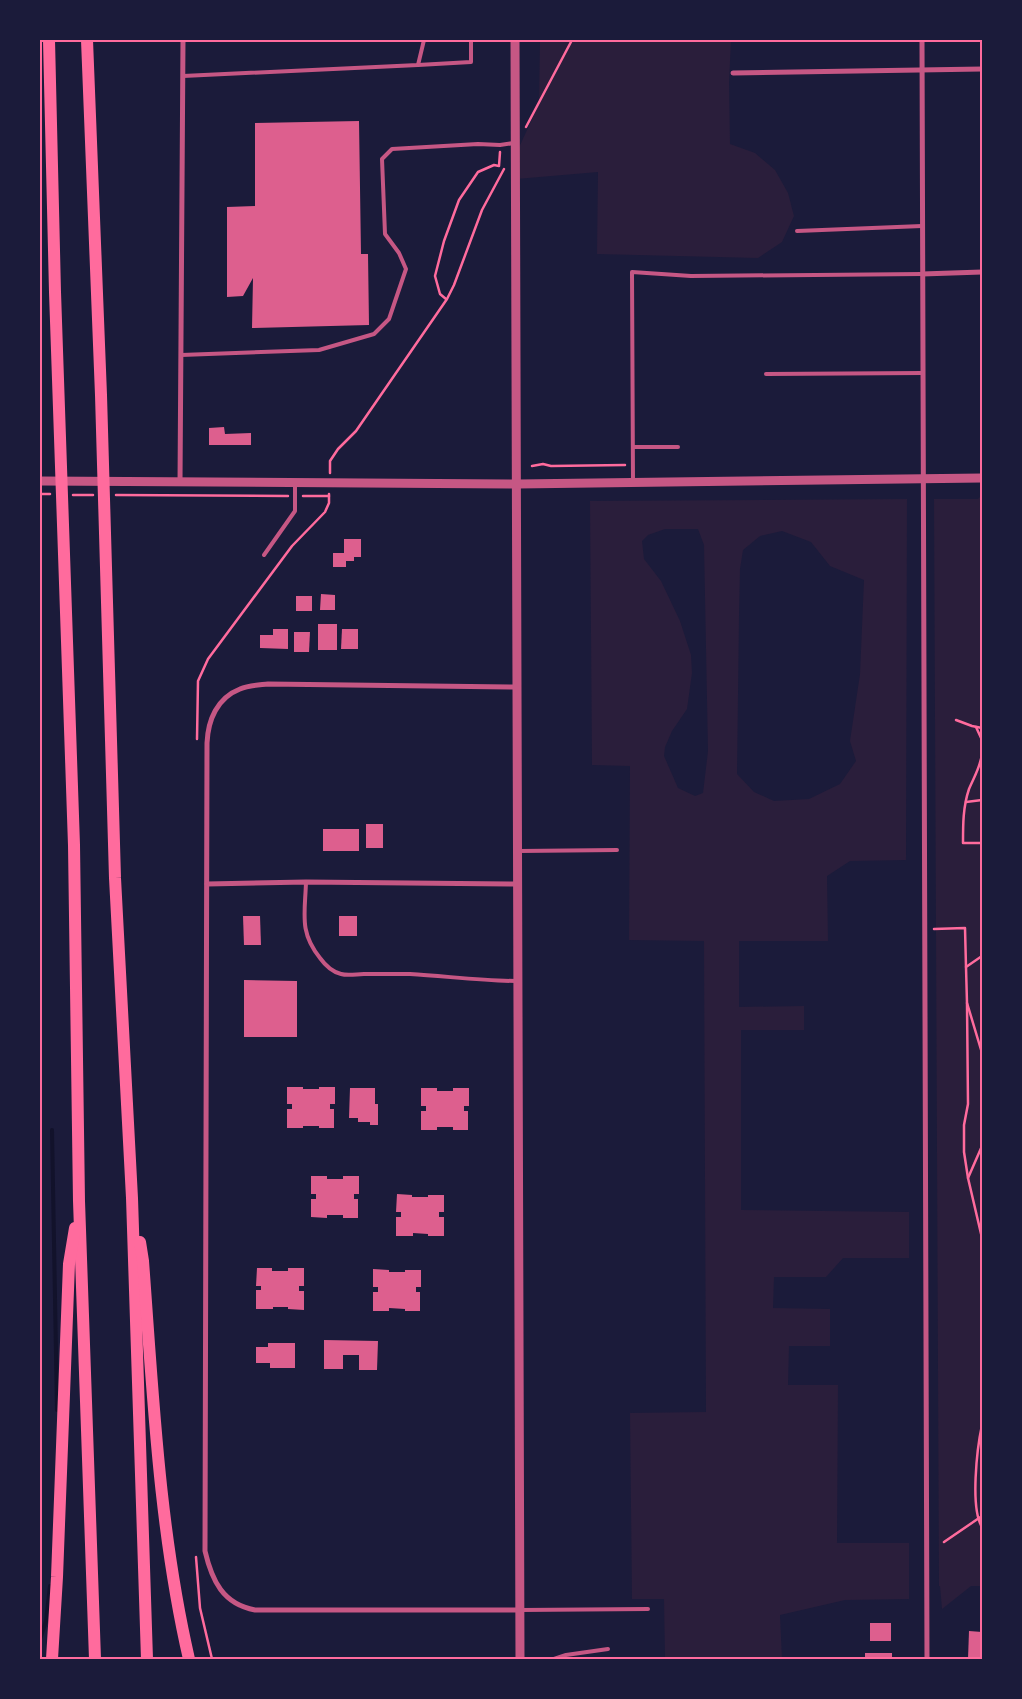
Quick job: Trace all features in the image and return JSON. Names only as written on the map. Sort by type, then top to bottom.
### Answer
[{"type":"highway","points":[[47,40],[50,66],[55,292],[74,835],[80,1200],[95,1659]]},
{"type":"highway","points":[[87,40],[101,395],[115,878],[132,1198],[147,1659]]},
{"type":"highway","points":[[132,1198],[143,1261],[154,1413],[168,1548],[189,1659]]},
{"type":"highway","points":[[52,1659],[69,1264],[80,1200]]},
{"type":"street","points":[[180,483],[183,40]]},
{"type":"street","points":[[515,40],[518,484],[520,1659]]},
{"type":"street","points":[[922,40],[927,1659]]},
{"type":"street","points":[[733,72],[982,69]]},
{"type":"street","points":[[922,274],[982,272]]},
{"type":"street","points":[[40,481],[180,483],[296,481],[518,484],[982,478]]},
{"type":"street","points":[[518,688],[268,684],[233,692],[213,714],[208,727],[205,1551],[211,1572],[228,1598],[245,1608],[263,1610],[521,1610]]},
{"type":"street","points":[[207,884],[306,882],[518,884]]},
{"type":"lane","points":[[418,65],[424,40]]},
{"type":"lane","points":[[183,76],[471,62],[471,40]]},
{"type":"lane","points":[[181,355],[319,350],[374,334],[389,319],[406,269],[400,253],[385,234],[382,159],[392,149],[516,143]]},
{"type":"lane","points":[[797,231],[922,226]]},
{"type":"lane","points":[[633,482],[632,272],[691,276],[922,274]]},
{"type":"lane","points":[[766,374],[923,373]]},
{"type":"lane","points":[[633,447],[678,447]]},
{"type":"lane","points":[[264,555],[295,511],[296,481]]},
{"type":"lane","points":[[519,851],[617,850]]},
{"type":"lane","points":[[306,882],[305,924],[307,939],[322,961],[333,970],[347,975],[440,976],[519,981]]},
{"type":"lane","points":[[521,1610],[648,1610]]},
{"type":"lane","points":[[540,1659],[554,1659],[566,1655],[608,1649]]},
{"type":"path","points":[[539,104],[572,40]]},
{"type":"path","points":[[447,299],[440,294],[435,276],[444,241],[459,200],[478,172],[494,165],[499,166],[500,145]]},
{"type":"path","points":[[330,461],[338,448],[356,431],[447,299],[482,210]]},
{"type":"path","points":[[532,466],[543,464],[551,466],[633,464]]},
{"type":"path","points":[[141,496],[329,496],[329,503],[325,512],[292,546],[208,659],[198,681],[197,727]]},
{"type":"path","points":[[956,720],[982,728]]},
{"type":"path","points":[[976,727],[982,740]]},
{"type":"path","points":[[982,752],[982,760],[963,813],[963,843],[982,843]]},
{"type":"path","points":[[966,802],[982,800]]},
{"type":"path","points":[[925,929],[965,928],[968,1104],[964,1124],[964,1152],[982,1238]]},
{"type":"path","points":[[966,967],[982,956]]},
{"type":"path","points":[[967,1003],[982,1053]]},
{"type":"path","points":[[968,1178],[982,1146]]},
{"type":"path","points":[[982,1425],[977,1448],[977,1520],[982,1527]]},
{"type":"path","points":[[944,1542],[982,1516]]},
{"type":"shaded area","points":[[540,40],[731,40],[729,82],[730,144],[755,153],[775,170],[788,193],[794,216],[782,242],[758,258],[597,254],[598,172],[516,179],[516,154],[539,104]]},
{"type":"shaded area","points":[[982,495],[982,1586],[971,1586],[942,1609],[939,1586],[934,499],[978,499]]},
{"type":"shaded area","points":[[907,499],[906,860],[850,861],[827,876],[828,941],[739,941],[739,1007],[804,1006],[804,1030],[741,1030],[741,1210],[909,1212],[909,1258],[843,1258],[826,1277],[774,1277],[773,1308],[830,1309],[830,1346],[789,1346],[788,1385],[838,1385],[837,1543],[909,1543],[909,1599],[845,1600],[780,1615],[782,1659],[665,1659],[664,1599],[632,1599],[630,1413],[706,1412],[704,941],[629,940],[630,766],[592,765],[590,501]],"holes":[[[665,529],[698,529],[704,545],[708,751],[703,793],[695,796],[678,788],[664,756],[665,747],[672,731],[687,709],[692,673],[691,655],[680,621],[661,581],[644,559],[642,541],[648,535]],[[782,531],[811,542],[830,566],[864,580],[860,674],[850,741],[856,761],[840,784],[809,799],[774,801],[754,792],[737,774],[740,569],[743,550],[760,536]]]},
{"type":"building","points":[[359,121],[361,254],[368,254],[369,325],[252,328],[253,278],[243,296],[227,297],[227,207],[255,206],[255,123]]},
{"type":"building","points":[[224,427],[225,434],[251,433],[251,445],[209,445],[209,428]]},
{"type":"building","points":[[344,539],[361,539],[361,557],[354,557],[354,561],[346,561],[346,567],[333,567],[333,553],[344,553]]},
{"type":"building","points":[[321,594],[335,595],[335,610],[320,610]]},
{"type":"building","points":[[296,596],[312,596],[312,611],[296,611]]},
{"type":"building","points":[[318,624],[337,624],[337,650],[318,650]]},
{"type":"building","points":[[273,629],[288,629],[288,649],[260,648],[260,635],[273,635]]},
{"type":"building","points":[[342,629],[358,629],[358,649],[341,649]]},
{"type":"building","points":[[294,632],[310,632],[309,652],[294,652]]},
{"type":"building","points":[[366,824],[383,824],[383,848],[366,848]]},
{"type":"building","points":[[323,829],[359,829],[359,851],[323,851]]},
{"type":"building","points":[[243,916],[260,916],[261,945],[244,945]]},
{"type":"building","points":[[339,916],[357,916],[357,936],[339,936]]},
{"type":"building","points":[[244,980],[297,981],[297,1037],[244,1037]]},
{"type":"building","points":[[287,1087],[319,1089],[319,1087],[335,1087],[335,1104],[330,1104],[330,1109],[334,1109],[334,1128],[303,1126],[303,1128],[287,1128],[287,1109],[292,1109],[292,1104],[287,1104]]},
{"type":"building","points":[[350,1088],[375,1088],[375,1104],[378,1104],[378,1125],[370,1125],[370,1122],[358,1122],[358,1118],[349,1118]]},
{"type":"building","points":[[421,1088],[453,1091],[453,1088],[469,1088],[469,1106],[464,1106],[464,1111],[468,1111],[468,1130],[453,1130],[453,1127],[437,1127],[437,1130],[421,1130],[421,1111],[426,1111],[426,1106],[421,1106]]},
{"type":"building","points":[[311,1176],[343,1179],[343,1176],[359,1176],[359,1194],[354,1194],[354,1199],[358,1199],[358,1218],[343,1218],[343,1215],[327,1215],[327,1218],[311,1217],[311,1199],[316,1199],[316,1194],[311,1194]]},
{"type":"building","points":[[397,1194],[412,1195],[412,1197],[444,1195],[444,1212],[439,1212],[439,1217],[444,1217],[444,1236],[428,1236],[428,1234],[413,1233],[413,1236],[396,1236],[396,1217],[401,1217],[401,1212],[396,1212]]},
{"type":"building","points":[[257,1268],[272,1268],[272,1271],[288,1271],[288,1268],[304,1268],[304,1286],[299,1286],[299,1291],[304,1291],[304,1310],[288,1309],[288,1307],[256,1309],[256,1290],[261,1290],[261,1286],[256,1286]]},
{"type":"building","points":[[373,1269],[389,1270],[389,1272],[421,1270],[421,1287],[416,1287],[416,1292],[420,1292],[420,1311],[389,1308],[389,1311],[373,1311],[373,1292],[378,1292],[378,1287],[373,1287]]},
{"type":"building","points":[[324,1340],[378,1341],[377,1370],[359,1370],[359,1355],[343,1355],[343,1369],[324,1369]]},
{"type":"building","points":[[268,1343],[295,1343],[295,1368],[270,1368],[270,1363],[256,1363],[256,1347],[268,1347]]},
{"type":"building","points":[[870,1623],[891,1623],[891,1641],[870,1641]]},
{"type":"building","points":[[969,1631],[982,1632],[982,1659],[968,1659]]},
{"type":"building","points":[[865,1653],[892,1653],[892,1659],[865,1659]]},
{"type":"waterway","points":[[52,1130],[57,1410]]},
{"type":"waterway","points":[[40,1639],[46,1621],[50,1586]]}]
